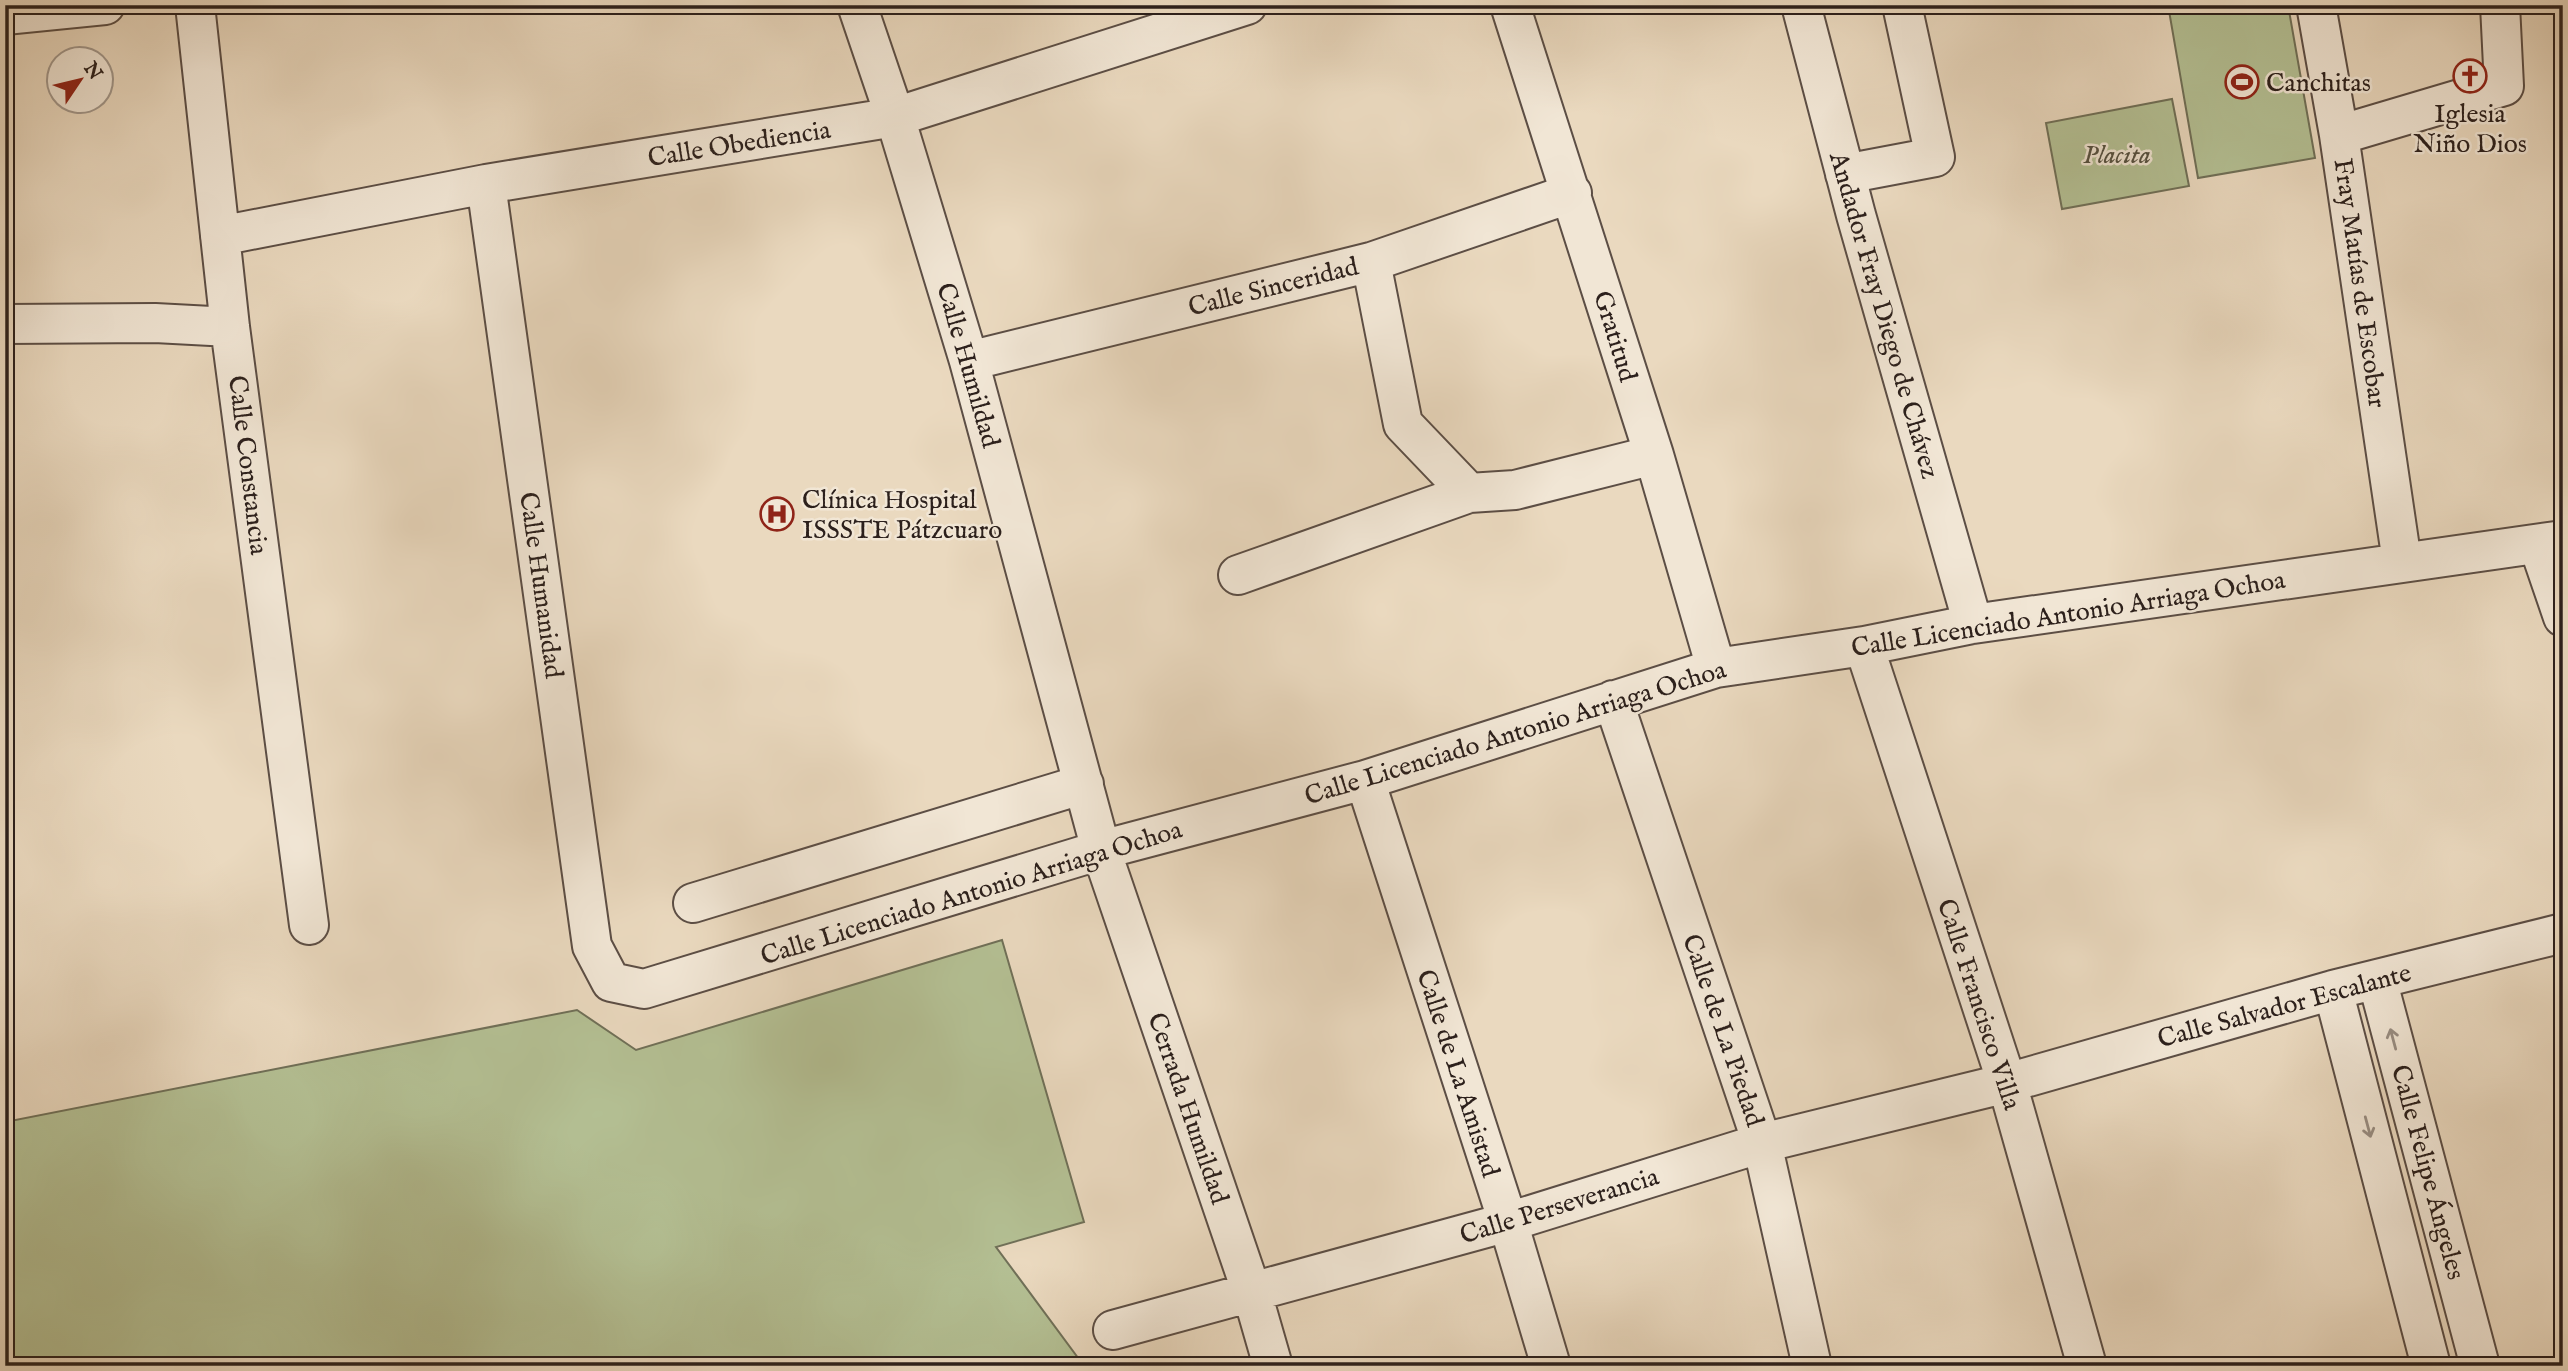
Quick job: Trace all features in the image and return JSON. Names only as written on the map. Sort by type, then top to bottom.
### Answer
[{"type":"street","points":[[5,15],[105,5]]},
{"type":"street","name":"Calle Constancia","points":[[195,5],[230,327],[309,925]]},
{"type":"street","name":"Calle Humildad","points":[[858,5],[969,361],[1101,850]]},
{"type":"street","name":"Calle Obediencia","points":[[220,236],[486,184],[895,117],[1247,5]]},
{"type":"street","name":"Gratitud","points":[[1510,5],[1654,455],[1716,668]]},
{"type":"street","name":"Andador Fray Diego de Chávez","points":[[1801,5],[1845,174],[1973,624]]},
{"type":"street","points":[[1845,174],[1935,157],[1902,5]]},
{"type":"street","name":"Fray Matías de Escobar","points":[[2316,5],[2339,135],[2402,562]]},
{"type":"street","points":[[2339,135],[2504,86],[2500,5]]},
{"type":"street","name":"Calle Humanidad","points":[[486,184],[592,946],[611,982]]},
{"type":"street","name":"Calle Sinceridad","points":[[969,361],[1371,262],[1572,193]]},
{"type":"street","points":[[1371,262],[1403,424],[1469,494]]},
{"type":"street","points":[[5,324],[155,323],[230,327]]},
{"type":"street","points":[[1238,575],[1469,494],[1515,490],[1654,455]]},
{"type":"street","points":[[2550,542],[2563,617]]},
{"type":"street","name":"Calle Licenciado Antonio Arriaga Ochoa","points":[[611,982],[644,989],[1101,850],[1364,780],[1716,668],[1864,646],[1973,624],[2550,542]]},
{"type":"street","name":"Calle Francisco Villa","points":[[1864,646],[2007,1083],[2087,1366]]},
{"type":"street","name":"Calle de La Piedad","points":[[1613,700],[1762,1143],[1812,1366]]},
{"type":"street","name":"Calle de La Amistad","points":[[1364,780],[1508,1222],[1551,1366]]},
{"type":"street","points":[[693,903],[1084,784]]},
{"type":"street","name":"Cerrada Humildad","points":[[1101,850],[1252,1293],[1273,1366]]},
{"type":"street","name":"Calle Salvador Escalante","points":[[2007,1083],[2333,990],[2563,933]]},
{"type":"street","name":"Calle Felipe Ángeles","points":[[2377,979],[2480,1366]]},
{"type":"street","name":"Calle Felipe Ángeles","points":[[2333,990],[2431,1366]]},
{"type":"street","name":"Calle Perseverancia","points":[[1113,1330],[1508,1222],[1762,1143],[2007,1083]]},
{"type":"green space","name":"Canchitas","points":[[2168,5],[2288,5],[2315,158],[2198,178]]},
{"type":"green space","name":"Placita","points":[[2172,99],[2189,186],[2062,209],[2046,123]]},
{"type":"green space","points":[[1002,940],[1084,1222],[996,1247],[1084,1366],[5,1366],[5,1122],[577,1010],[636,1050]]},
{"type":"place","name":"Iglesia Niño Dios","points":[[2470,76]]},
{"type":"place","name":"Canchitas","points":[[2242,82]]},
{"type":"place","name":"Clínica Hospital ISSSTE Pátzcuaro","points":[[777,514]]}]
